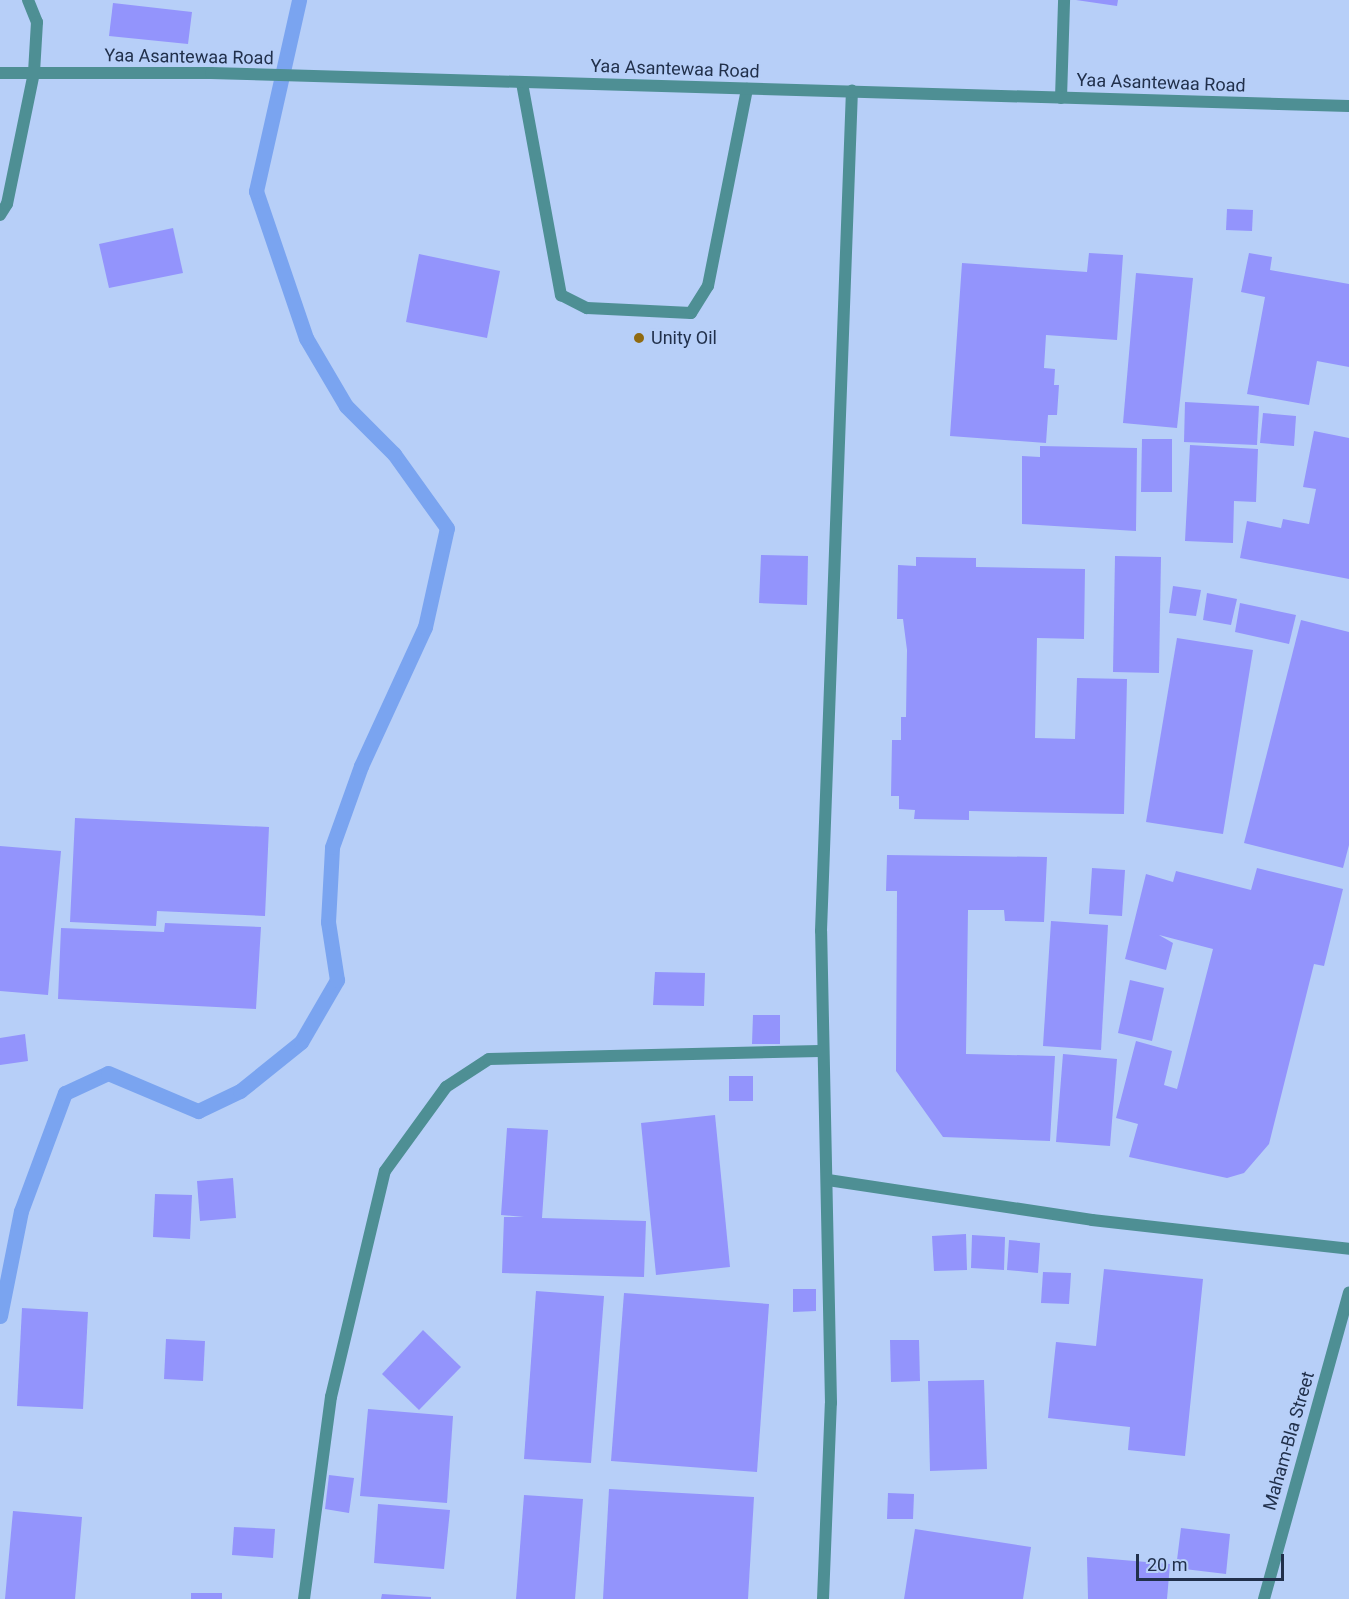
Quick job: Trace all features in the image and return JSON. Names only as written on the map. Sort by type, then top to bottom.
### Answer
[{"type":"street","points":[[0,215],[7,204],[34,73],[37,22],[28,0]]},
{"type":"street","points":[[1060,98],[1064,0]]},
{"type":"street","name":"Yaa Asantewaa Road","points":[[0,73],[211,73],[312,78],[1349,106]]},
{"type":"street","points":[[522,83],[561,295],[587,308],[691,313],[708,286],[747,89]]},
{"type":"street","points":[[823,1599],[831,1403],[828,1180],[820,1051],[852,91]]},
{"type":"street","points":[[304,1599],[331,1397],[385,1171],[446,1087],[489,1059],[820,1051]]},
{"type":"street","points":[[828,1180],[1092,1220],[1349,1248]]},
{"type":"street","name":"Maham-Bla Street","points":[[1263,1599],[1349,1293]]},
{"type":"building","points":[[1076,0],[1118,0],[1117,6]]},
{"type":"building","points":[[113,3],[192,12],[188,44],[109,36]]},
{"type":"building","points":[[1227,209],[1253,210],[1252,231],[1226,230]]},
{"type":"building","points":[[173,228],[183,273],[109,288],[99,244]]},
{"type":"building","points":[[1089,253],[1123,255],[1117,340],[1046,335],[1044,368],[1055,369],[1054,385],[1059,385],[1057,415],[1048,415],[1046,443],[950,436],[962,263],[1087,272]]},
{"type":"building","points":[[1249,253],[1272,257],[1270,270],[1349,284],[1349,367],[1317,361],[1309,405],[1247,394],[1265,297],[1241,292]]},
{"type":"building","points":[[419,254],[500,271],[487,338],[406,322]]},
{"type":"building","points":[[1136,273],[1193,278],[1177,428],[1123,423]]},
{"type":"building","points":[[1185,402],[1259,406],[1257,445],[1184,442]]},
{"type":"building","points":[[1263,413],[1296,416],[1294,446],[1260,443]]},
{"type":"building","points":[[1314,431],[1349,438],[1349,579],[1240,558],[1247,521],[1281,528],[1283,519],[1309,524],[1316,489],[1303,487]]},
{"type":"building","points":[[1142,439],[1172,439],[1172,492],[1141,492]]},
{"type":"building","points":[[1190,445],[1258,449],[1256,502],[1234,501],[1233,543],[1185,541]]},
{"type":"building","points":[[1040,446],[1137,448],[1136,531],[1022,524],[1022,456],[1040,457]]},
{"type":"building","points":[[761,555],[808,556],[807,605],[759,603]]},
{"type":"building","points":[[1115,556],[1161,557],[1159,673],[1113,672]]},
{"type":"building","points":[[916,557],[976,558],[976,567],[1085,569],[1084,639],[1037,638],[1035,738],[1075,739],[1077,678],[1127,679],[1124,814],[969,811],[969,820],[914,819],[915,810],[899,809],[899,796],[891,796],[892,740],[901,740],[901,717],[906,717],[907,650],[903,619],[897,619],[898,565],[916,566]]},
{"type":"building","points":[[1173,586],[1201,590],[1196,616],[1169,613]]},
{"type":"building","points":[[1207,593],[1237,599],[1231,625],[1203,620]]},
{"type":"building","points":[[1240,603],[1296,615],[1289,644],[1235,632]]},
{"type":"building","points":[[1301,620],[1349,632],[1349,845],[1343,868],[1244,843]]},
{"type":"building","points":[[1177,638],[1253,650],[1223,834],[1146,822]]},
{"type":"building","points":[[75,818],[269,827],[265,916],[157,911],[156,926],[70,922]]},
{"type":"building","points":[[0,846],[61,851],[48,995],[0,991]]},
{"type":"building","points":[[887,855],[1047,857],[1044,922],[1005,921],[1004,910],[968,910],[966,1054],[1055,1056],[1050,1141],[943,1137],[896,1071],[897,891],[886,891]]},
{"type":"building","points":[[1092,868],[1125,870],[1122,916],[1089,914]]},
{"type":"building","points":[[1257,868],[1343,889],[1324,966],[1314,964],[1269,1144],[1244,1173],[1227,1178],[1129,1157],[1138,1124],[1116,1118],[1136,1041],[1172,1051],[1164,1085],[1177,1089],[1213,949],[1159,935],[1173,943],[1166,970],[1125,959],[1146,874],[1173,882],[1176,871],[1251,890]]},
{"type":"building","points":[[1051,921],[1108,925],[1101,1050],[1043,1046]]},
{"type":"building","points":[[165,923],[261,927],[256,1009],[58,999],[61,928],[164,932]]},
{"type":"building","points":[[655,972],[705,973],[704,1006],[653,1005]]},
{"type":"building","points":[[1130,980],[1164,988],[1152,1041],[1118,1033]]},
{"type":"building","points":[[753,1015],[780,1015],[780,1044],[752,1044]]},
{"type":"building","points":[[25,1034],[28,1061],[0,1065],[0,1038]]},
{"type":"building","points":[[1063,1054],[1117,1059],[1110,1146],[1056,1142]]},
{"type":"building","points":[[729,1076],[753,1076],[753,1101],[729,1101]]},
{"type":"building","points":[[715,1115],[730,1267],[656,1275],[641,1123]]},
{"type":"building","points":[[507,1128],[548,1130],[542,1218],[646,1221],[644,1277],[502,1273],[504,1217],[524,1217],[501,1215]]},
{"type":"building","points":[[233,1178],[236,1218],[200,1221],[197,1181]]},
{"type":"building","points":[[155,1194],[192,1195],[190,1239],[153,1237]]},
{"type":"building","points":[[966,1234],[967,1270],[934,1271],[932,1236]]},
{"type":"building","points":[[972,1235],[1005,1237],[1004,1270],[971,1268]]},
{"type":"building","points":[[1009,1240],[1040,1243],[1038,1273],[1007,1270]]},
{"type":"building","points":[[1104,1269],[1203,1279],[1185,1456],[1128,1450],[1130,1427],[1048,1418],[1056,1342],[1096,1346]]},
{"type":"building","points":[[1043,1272],[1071,1273],[1069,1304],[1041,1303]]},
{"type":"building","points":[[793,1289],[816,1289],[816,1311],[793,1312]]},
{"type":"building","points":[[536,1291],[604,1296],[591,1463],[524,1459]]},
{"type":"building","points":[[624,1293],[769,1304],[757,1472],[611,1461]]},
{"type":"building","points":[[22,1308],[88,1312],[83,1409],[17,1406]]},
{"type":"building","points":[[423,1330],[461,1367],[419,1410],[382,1374]]},
{"type":"building","points":[[166,1339],[205,1341],[203,1381],[164,1379]]},
{"type":"building","points":[[890,1340],[919,1340],[920,1381],[891,1382]]},
{"type":"building","points":[[984,1380],[987,1469],[930,1471],[928,1381]]},
{"type":"building","points":[[368,1409],[453,1416],[447,1503],[360,1496]]},
{"type":"building","points":[[329,1475],[354,1478],[349,1513],[325,1509]]},
{"type":"building","points":[[609,1489],[754,1497],[748,1599],[603,1599]]},
{"type":"building","points":[[888,1493],[914,1494],[913,1519],[887,1519]]},
{"type":"building","points":[[524,1495],[583,1499],[575,1599],[516,1599]]},
{"type":"building","points":[[378,1504],[450,1510],[444,1569],[374,1563]]},
{"type":"building","points":[[13,1511],[82,1517],[75,1599],[5,1599]]},
{"type":"building","points":[[234,1527],[275,1529],[273,1558],[232,1555]]},
{"type":"building","points":[[1181,1528],[1230,1534],[1226,1574],[1176,1568]]},
{"type":"building","points":[[915,1529],[1031,1547],[1023,1599],[904,1599]]},
{"type":"building","points":[[1087,1557],[1170,1564],[1167,1599],[1088,1599]]},
{"type":"building","points":[[191,1593],[222,1593],[222,1599],[191,1599]]},
{"type":"building","points":[[382,1594],[431,1597],[431,1599],[381,1599]]},
{"type":"waterway","points":[[0,1316],[21,1211],[65,1093],[108,1073],[198,1111],[240,1091],[301,1042],[337,980],[328,922],[332,847],[361,766],[425,627],[447,528],[394,454],[346,406],[306,338],[256,191],[299,0]]},
{"type":"place","name":"Unity Oil","points":[[639,338]]}]
